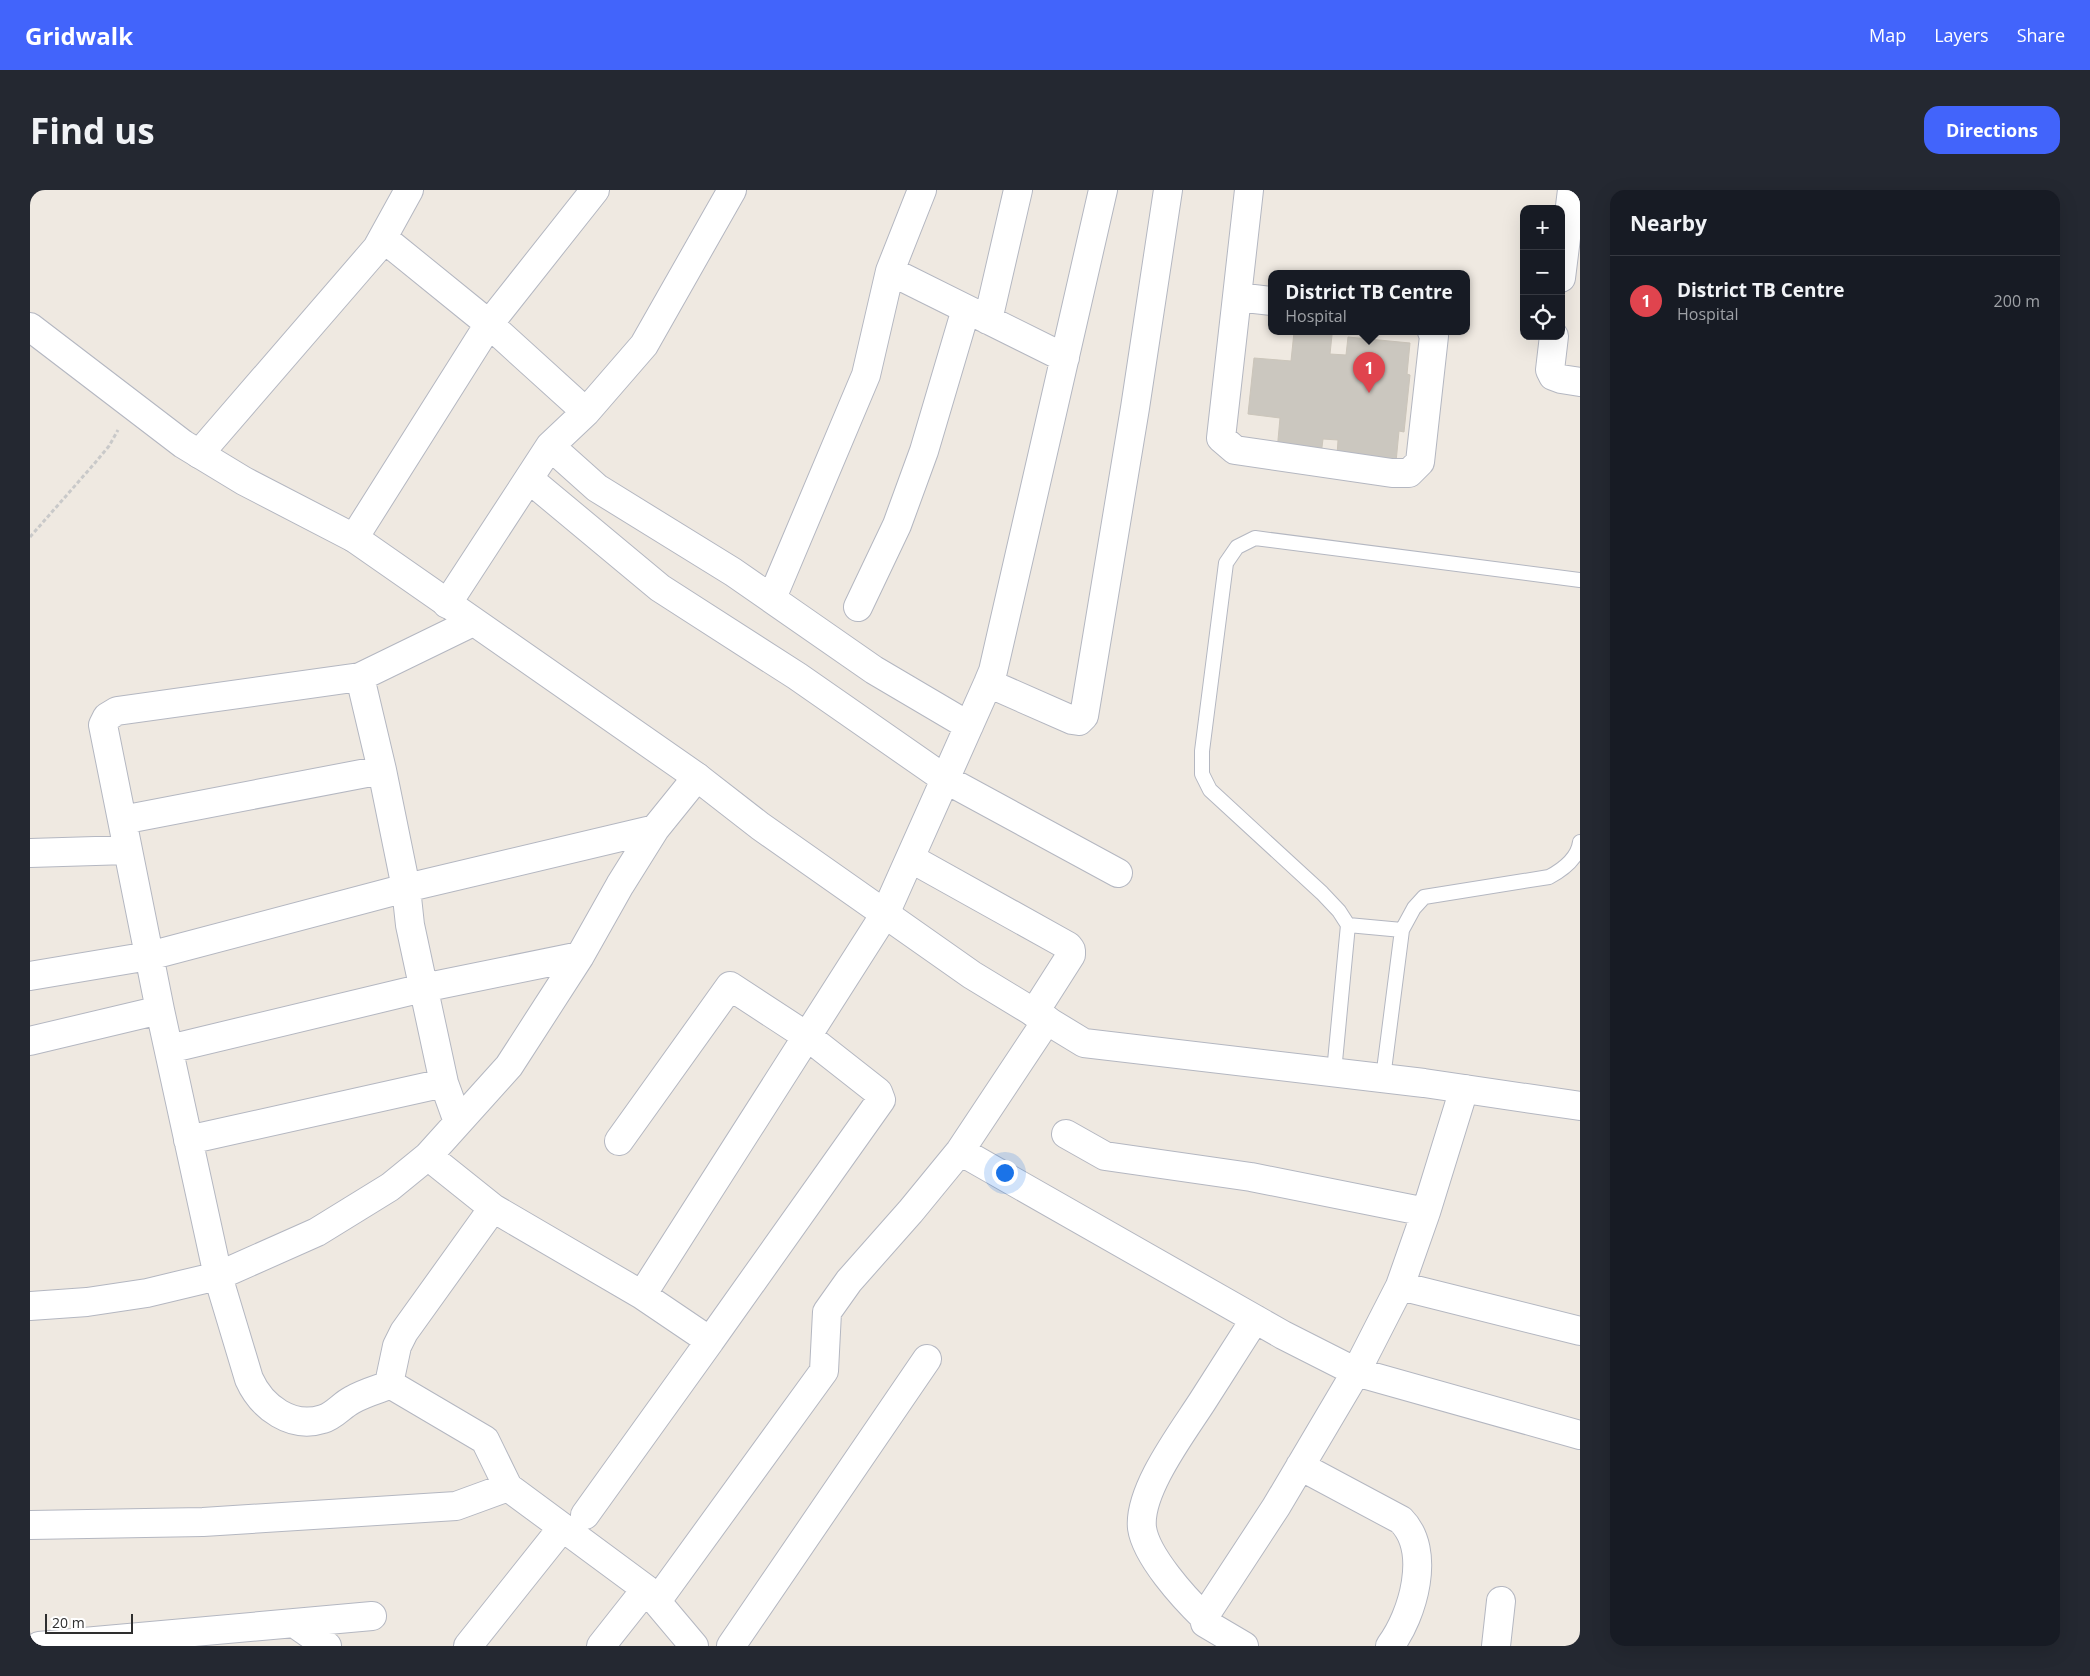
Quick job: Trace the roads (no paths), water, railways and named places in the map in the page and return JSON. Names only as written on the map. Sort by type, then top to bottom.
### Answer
[{"type":"street","points":[[182,442],[377,248],[409,190]]},
{"type":"street","points":[[354,538],[489,324],[595,190]]},
{"type":"street","points":[[447,604],[550,446],[586,412],[644,346],[732,190]]},
{"type":"street","points":[[772,598],[866,375],[890,271],[922,190]]},
{"type":"street","points":[[858,607],[897,525],[977,314],[1018,190]]},
{"type":"street","points":[[642,1295],[808,1038],[885,914],[994,671],[1103,190]]},
{"type":"street","points":[[988,683],[1072,720],[1079,721],[1084,716],[1135,408],[1168,190]]},
{"type":"street","points":[[1249,190],[1221,438],[1235,450],[1409,473],[1420,462],[1434,335]]},
{"type":"street","points":[[1564,250],[1572,190]]},
{"type":"street","points":[[383,238],[489,324],[586,412]]},
{"type":"street","points":[[890,271],[1065,358]]},
{"type":"street","points":[[1237,297],[1268,301]]},
{"type":"street","points":[[30,327],[182,442],[244,481],[354,538],[697,777],[760,826],[972,975],[1084,1044],[1383,1078],[1580,1106]]},
{"type":"street","points":[[1554,340],[1550,370],[1553,376],[1580,382]]},
{"type":"street","points":[[550,446],[597,488],[733,572],[874,670],[969,726]]},
{"type":"street","points":[[529,478],[660,588],[797,676],[945,779],[1118,873]]},
{"type":"street","points":[[392,1384],[352,1400],[325,1419],[305,1423],[288,1420],[272,1409],[254,1391],[218,1276],[160,1010],[103,725],[107,717],[117,711],[360,677],[473,622]]},
{"type":"street","points":[[360,677],[382,770],[406,888],[410,925],[423,988],[444,1083],[458,1122]]},
{"type":"street","points":[[122,820],[382,770]]},
{"type":"street","points":[[30,1306],[87,1302],[147,1293],[218,1276],[317,1232],[390,1187],[428,1156],[509,1066],[580,956],[620,885],[655,829],[697,777]]},
{"type":"street","points":[[30,976],[149,956],[406,888],[655,829]]},
{"type":"street","points":[[30,853],[128,850]]},
{"type":"street","points":[[601,1646],[652,1595],[824,1371],[826,1312],[849,1281],[960,1151],[1040,1017],[1071,955],[1071,950],[1068,946],[910,858]]},
{"type":"street","points":[[169,1049],[423,988],[580,956]]},
{"type":"street","points":[[585,1515],[881,1100],[878,1092],[808,1038],[730,986],[620,1141]]},
{"type":"street","points":[[30,1041],[160,1010]]},
{"type":"street","points":[[188,1140],[444,1083]]},
{"type":"street","points":[[1204,1617],[1276,1507],[1356,1372],[1400,1286],[1426,1212],[1464,1089]]},
{"type":"street","points":[[1066,1134],[1104,1156],[1251,1178],[1426,1212]]},
{"type":"street","points":[[960,1151],[1254,1319],[1356,1372],[1580,1435]]},
{"type":"street","points":[[428,1156],[493,1208],[642,1295],[710,1341]]},
{"type":"street","points":[[493,1208],[404,1332],[397,1346],[390,1379],[392,1384],[486,1440],[508,1487],[652,1595],[694,1646]]},
{"type":"street","points":[[1400,1286],[1580,1331]]},
{"type":"street","points":[[1244,1646],[1205,1623],[1204,1617],[1184,1599],[1149,1549],[1142,1528],[1144,1508],[1158,1471],[1254,1319]]},
{"type":"street","points":[[731,1646],[927,1359]]},
{"type":"street","points":[[1300,1466],[1401,1520],[1411,1530],[1415,1546],[1417,1575],[1410,1611],[1390,1646]]},
{"type":"street","points":[[30,1525],[204,1522],[456,1506],[508,1487]]},
{"type":"street","points":[[468,1646],[562,1528]]},
{"type":"street","points":[[1496,1646],[1501,1602]]},
{"type":"street","points":[[38,1646],[267,1636],[294,1623],[372,1616]]},
{"type":"street","points":[[294,1623],[327,1646]]},
{"type":"lane","points":[[1334,1072],[1348,925],[1339,911],[1322,894],[1210,790],[1202,774],[1202,751],[1226,563],[1237,547],[1255,538],[1580,580]]},
{"type":"lane","points":[[1383,1078],[1402,930],[1414,908],[1424,898],[1549,877],[1565,868],[1579,847],[1580,842]]},
{"type":"lane","points":[[1348,925],[1402,930]]},
{"type":"place","name":"District TB Centre","points":[[1369,393]]}]
